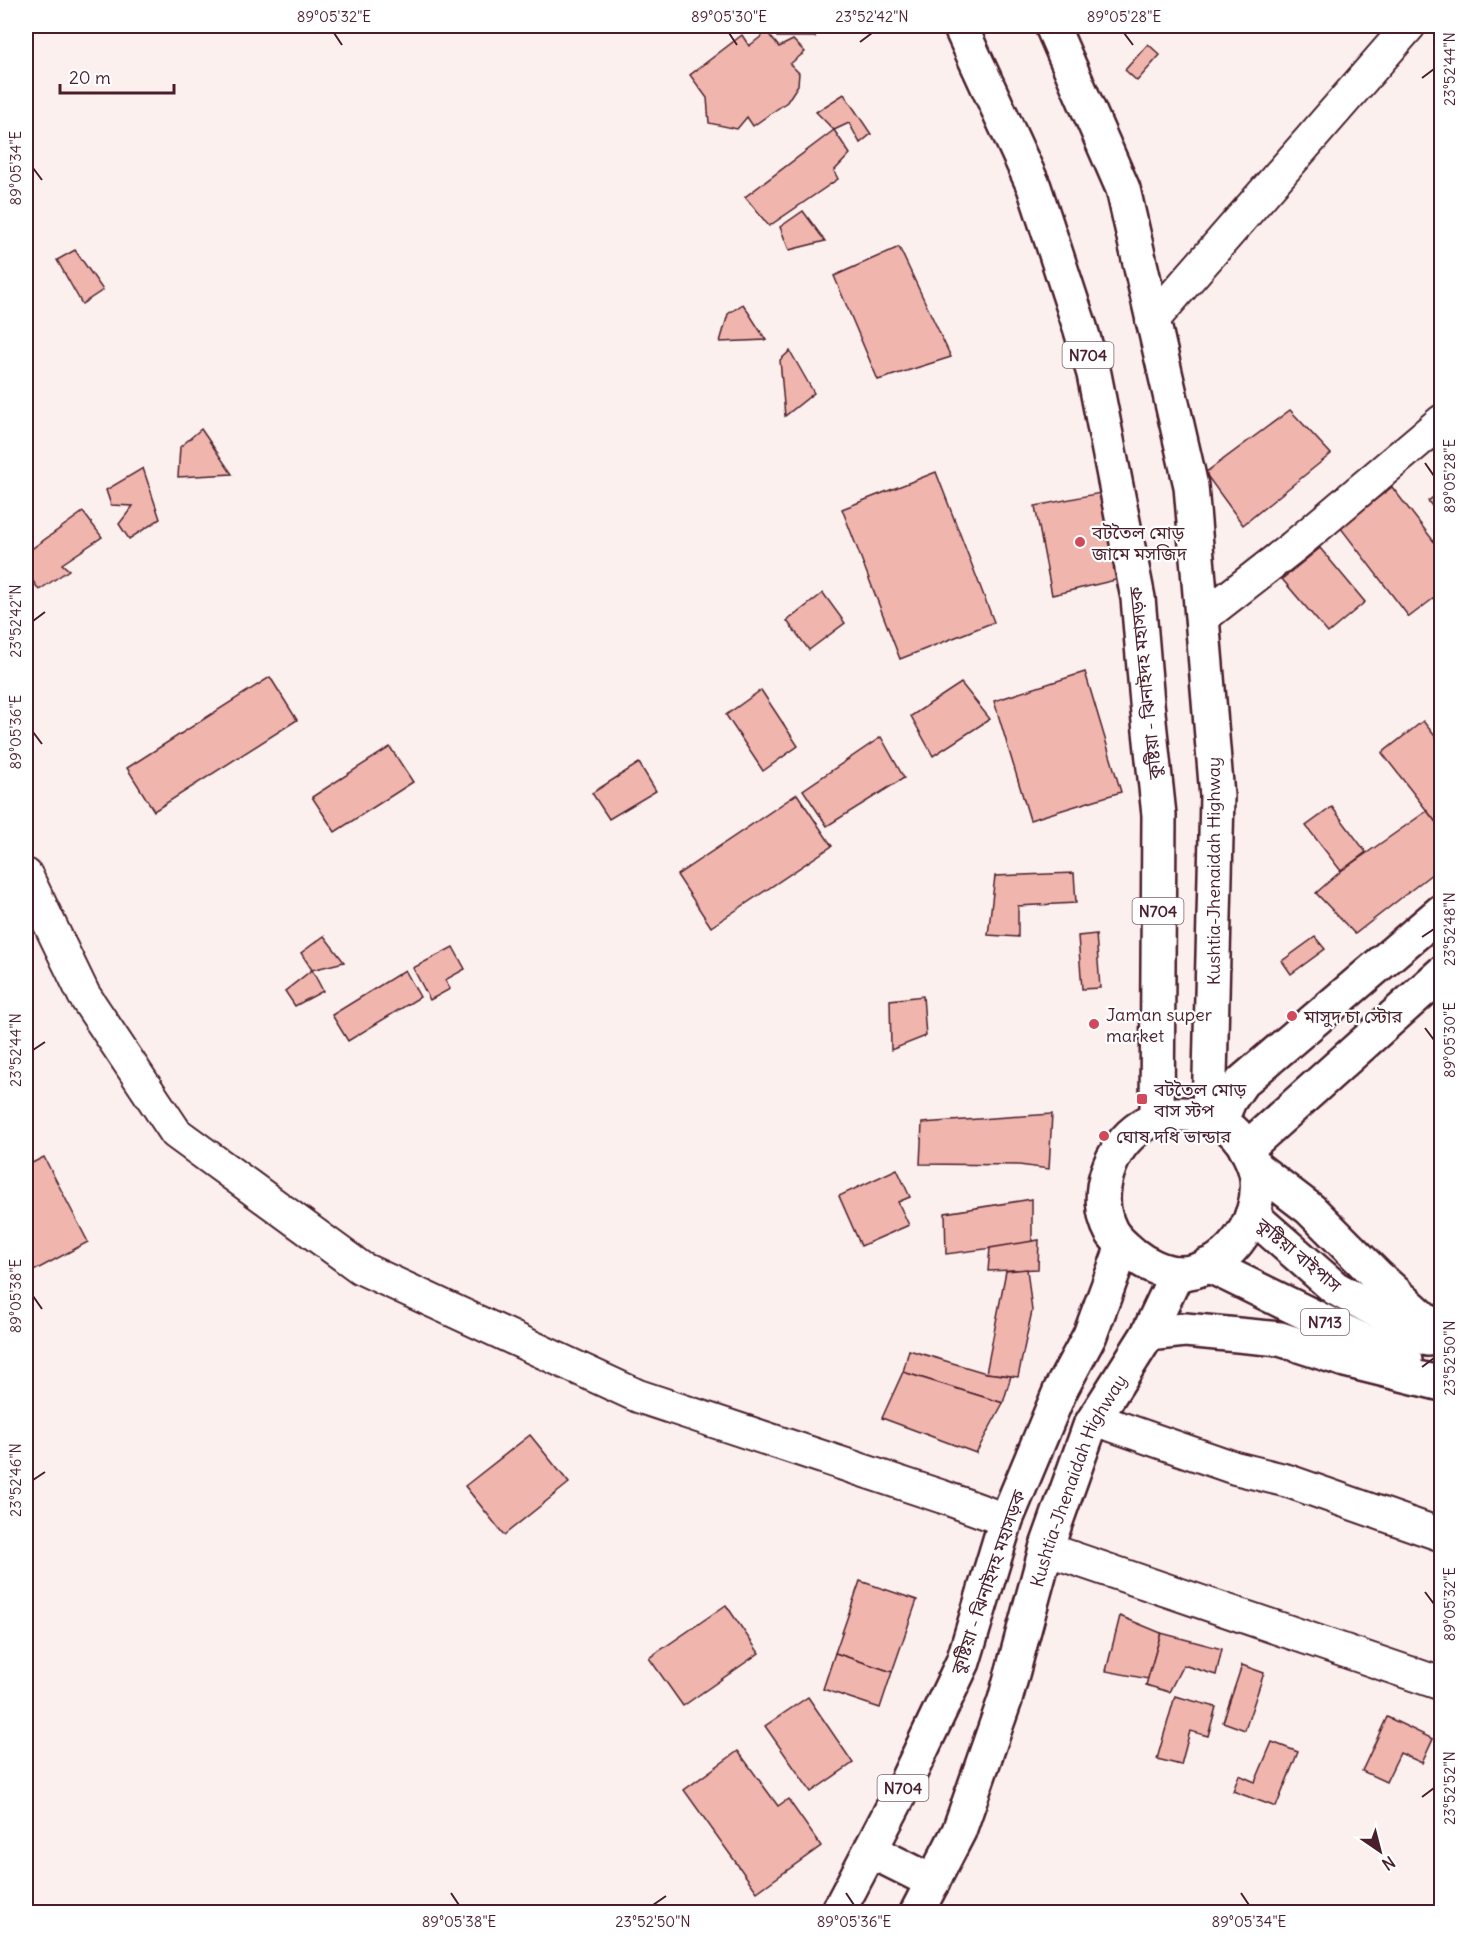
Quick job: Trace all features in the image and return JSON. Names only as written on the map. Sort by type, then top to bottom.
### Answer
[{"type":"main road","name":"কুষ্টিয়া - ঝিনাইদহ মহাসড়ক","points":[[960,26],[1034,187],[1080,327],[1094,374],[1138,598],[1159,815],[1157,1119]]},
{"type":"main road","points":[[1052,26],[1123,189],[1191,486],[1202,618]]},
{"type":"main road","name":"Kushtia-Jhenaidah Highway","points":[[1202,618],[1217,796],[1214,1119]]},
{"type":"main road","points":[[1214,1119],[1242,1082],[1442,911]]},
{"type":"main road","points":[[1250,1158],[1442,973]]},
{"type":"main road","points":[[1177,1114],[1192,1114],[1214,1119],[1227,1126],[1241,1140],[1257,1177],[1257,1200],[1245,1233],[1218,1260],[1193,1269],[1157,1268],[1139,1258],[1123,1246],[1111,1231],[1104,1209],[1104,1186],[1110,1164],[1120,1146],[1143,1125],[1157,1119],[1177,1114]]},
{"type":"main road","points":[[1250,1158],[1310,1209],[1376,1275],[1442,1335]]},
{"type":"main road","name":"কুষ্টিয়া বাইপাস","points":[[1252,1215],[1335,1288],[1442,1346]]},
{"type":"main road","name":"কুষ্টিয়া - ঝিনাইদহ মহাসড়ক","points":[[838,1912],[871,1851],[963,1662],[1011,1508],[1060,1391],[1090,1335],[1123,1246]]},
{"type":"main road","name":"Kushtia-Jhenaidah Highway","points":[[933,1882],[958,1831],[1005,1700],[1046,1549],[1092,1422],[1193,1269]]},
{"type":"main road","name":"কুষ্টিয়া বাইপাস","points":[[1193,1269],[1442,1379]]},
{"type":"main road","points":[[1148,1334],[1185,1330],[1280,1339],[1345,1360],[1442,1384]]},
{"type":"main road","points":[[871,1851],[933,1882],[917,1912]]},
{"type":"street","points":[[1152,321],[1409,26]]},
{"type":"street","points":[[1202,618],[1293,547],[1442,421]]},
{"type":"street","points":[[26,875],[84,995],[177,1133],[361,1269],[638,1396],[943,1497],[1011,1508]]},
{"type":"street","points":[[1092,1422],[1234,1467],[1288,1481],[1442,1535]]},
{"type":"street","points":[[1046,1549],[1442,1684]]},
{"type":"building","points":[[778,26],[817,26],[815,37],[777,37]]},
{"type":"building","points":[[767,32],[779,47],[793,40],[805,52],[790,64],[799,73],[798,85],[787,102],[753,126],[747,117],[737,129],[709,123],[707,98],[690,75],[742,35],[749,46]]},
{"type":"building","points":[[1148,44],[1160,55],[1137,81],[1125,70]]},
{"type":"building","points":[[844,94],[871,134],[860,143],[849,123],[834,130],[816,112]]},
{"type":"building","points":[[834,130],[850,154],[834,171],[838,179],[769,226],[745,197]]},
{"type":"building","points":[[803,211],[825,241],[789,250],[780,227]]},
{"type":"building","points":[[899,247],[951,357],[878,380],[834,276]]},
{"type":"building","points":[[75,250],[103,290],[82,304],[57,260]]},
{"type":"building","points":[[743,304],[766,340],[720,342],[728,314]]},
{"type":"building","points":[[790,351],[814,393],[785,416],[780,360]]},
{"type":"building","points":[[1290,410],[1331,454],[1243,525],[1205,473]]},
{"type":"building","points":[[201,429],[232,474],[178,477],[180,447]]},
{"type":"building","points":[[143,468],[160,519],[129,539],[119,524],[133,506],[111,505],[106,490]]},
{"type":"building","points":[[936,472],[994,622],[900,659],[842,509]]},
{"type":"building","points":[[1392,487],[1442,552],[1442,592],[1409,617],[1340,527]]},
{"type":"building","points":[[1442,491],[1442,519],[1428,501]]},
{"type":"building","name":"বটতৈল মোড় জামে মসজিদ","points":[[1105,492],[1128,577],[1052,595],[1035,506]]},
{"type":"building","points":[[83,512],[102,537],[62,564],[69,570],[39,590],[26,571],[26,553]]},
{"type":"building","points":[[1320,548],[1365,602],[1328,633],[1282,579]]},
{"type":"building","points":[[823,593],[845,623],[809,650],[787,621]]},
{"type":"building","points":[[1085,672],[1121,792],[1030,820],[994,701]]},
{"type":"building","points":[[270,677],[297,720],[154,811],[127,768]]},
{"type":"building","points":[[961,683],[990,719],[933,756],[911,716]]},
{"type":"building","points":[[761,690],[798,746],[763,771],[726,715]]},
{"type":"building","points":[[1423,721],[1442,745],[1442,830],[1382,753]]},
{"type":"building","points":[[881,737],[904,778],[827,826],[803,790]]},
{"type":"building","points":[[390,747],[413,782],[335,832],[312,797]]},
{"type":"building","points":[[639,763],[656,791],[609,819],[592,793]]},
{"type":"building","points":[[797,794],[832,846],[711,927],[677,875]]},
{"type":"building","points":[[1332,807],[1366,852],[1341,871],[1306,826]]},
{"type":"building","points":[[1427,811],[1442,830],[1442,866],[1355,934],[1316,893],[1341,871]]},
{"type":"building","points":[[1074,873],[1076,903],[1018,906],[1018,937],[988,935],[995,876]]},
{"type":"building","points":[[1096,934],[1100,988],[1082,989],[1078,936]]},
{"type":"building","points":[[324,936],[344,962],[312,970],[301,953]]},
{"type":"building","points":[[1315,937],[1325,949],[1291,974],[1282,961]]},
{"type":"building","points":[[453,947],[465,969],[445,980],[450,989],[430,1000],[413,968]]},
{"type":"building","points":[[312,970],[323,991],[295,1006],[285,991]]},
{"type":"building","points":[[405,970],[420,997],[348,1041],[332,1015]]},
{"type":"building","points":[[923,996],[926,1036],[891,1050],[890,1000]]},
{"type":"building","points":[[1052,1114],[1049,1169],[1019,1165],[920,1164],[922,1123]]},
{"type":"building","points":[[44,1157],[88,1242],[26,1275],[26,1166]]},
{"type":"building","points":[[897,1169],[910,1197],[898,1202],[909,1225],[861,1246],[839,1196]]},
{"type":"building","points":[[1032,1199],[1032,1243],[946,1254],[945,1213]]},
{"type":"building","points":[[1039,1240],[1038,1269],[988,1271],[990,1248]]},
{"type":"building","points":[[1027,1269],[1032,1311],[1018,1377],[986,1373],[1006,1271]]},
{"type":"building","points":[[909,1350],[986,1373],[1011,1376],[1003,1403],[903,1372]]},
{"type":"building","points":[[903,1372],[1003,1403],[976,1453],[882,1418]]},
{"type":"building","points":[[530,1435],[569,1483],[504,1535],[465,1486]]},
{"type":"building","points":[[860,1581],[917,1600],[892,1672],[835,1653]]},
{"type":"building","points":[[726,1605],[759,1653],[683,1706],[649,1658]]},
{"type":"building","points":[[1120,1616],[1161,1633],[1148,1679],[1106,1671]]},
{"type":"building","points":[[1161,1633],[1222,1649],[1216,1675],[1183,1665],[1169,1692],[1146,1685]]},
{"type":"building","points":[[835,1653],[892,1672],[880,1708],[823,1689]]},
{"type":"building","points":[[1242,1665],[1264,1673],[1245,1730],[1223,1722]]},
{"type":"building","points":[[1175,1696],[1216,1707],[1208,1736],[1190,1731],[1181,1765],[1157,1759]]},
{"type":"building","points":[[808,1697],[853,1763],[811,1792],[765,1726]]},
{"type":"building","points":[[1387,1717],[1433,1739],[1422,1763],[1400,1753],[1386,1782],[1362,1771]]},
{"type":"building","points":[[1272,1742],[1298,1752],[1276,1807],[1233,1791],[1239,1775],[1255,1782]]},
{"type":"building","points":[[738,1751],[778,1806],[788,1799],[821,1846],[757,1892],[684,1790]]},
{"type":"place","name":"বটতৈল মোড় জামে মসজিদ","points":[[1080,542]]},
{"type":"place","name":"মাসুদ চা স্টোর","points":[[1292,1016]]},
{"type":"place","name":"Jaman super market","points":[[1094,1024]]},
{"type":"place","name":"বটতৈল মোড় বাস স্টপ","points":[[1142,1099]]},
{"type":"place","name":"ঘোষ দধি ভান্ডার","points":[[1104,1136]]}]
